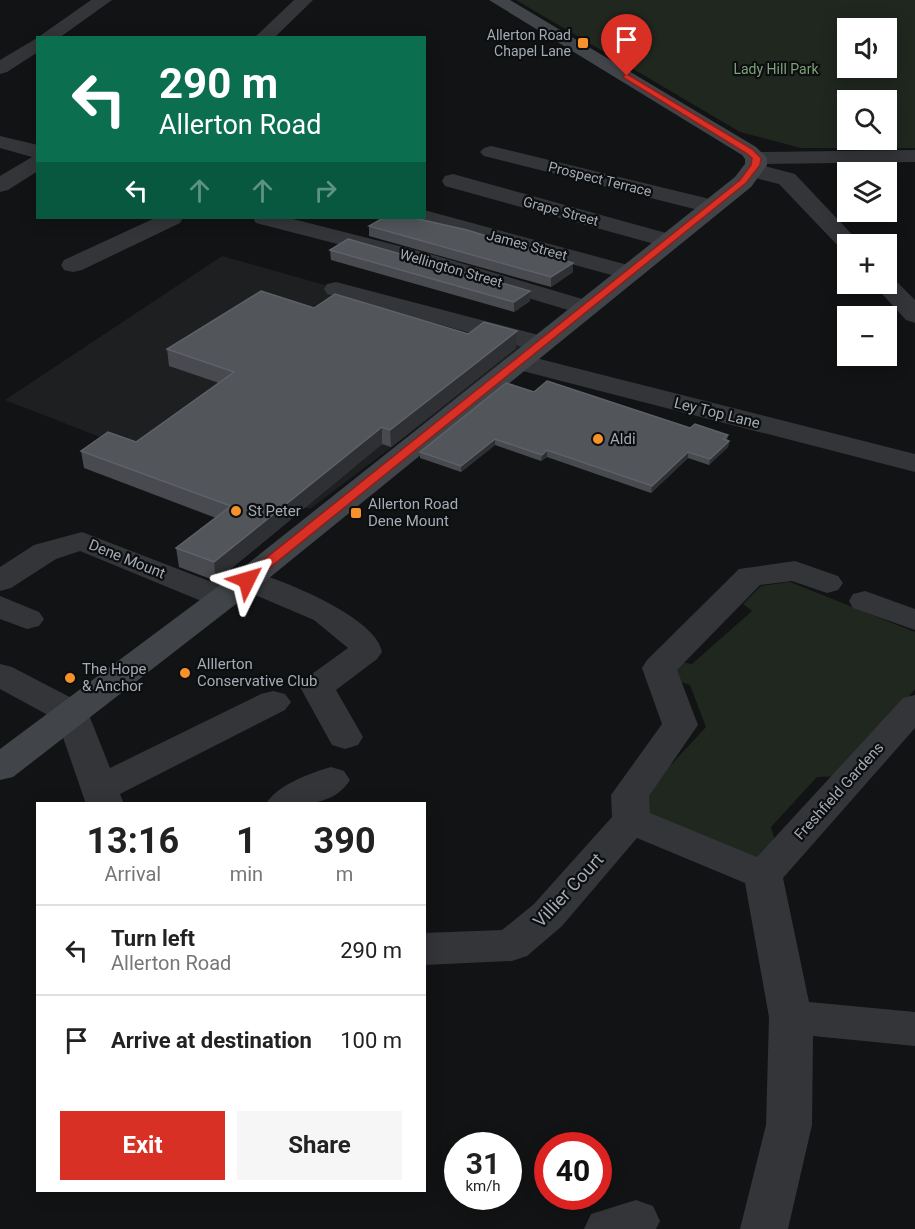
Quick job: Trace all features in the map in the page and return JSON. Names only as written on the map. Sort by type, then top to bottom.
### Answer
[{"type":"street","points":[[49,36],[103,0]]},
{"type":"street","points":[[264,36],[304,0]]},
{"type":"street","points":[[498,0],[646,87],[754,164],[787,179],[839,234]]},
{"type":"street","points":[[0,68],[36,44]]},
{"type":"street","points":[[0,142],[36,151]]},
{"type":"street","name":"Prospect Terrace","points":[[491,152],[710,206]]},
{"type":"street","points":[[754,164],[915,156]]},
{"type":"street","points":[[0,184],[36,163]]},
{"type":"street","points":[[0,768],[235,589],[630,273],[710,206],[743,182],[754,164]]},
{"type":"street","points":[[419,258],[555,168]]},
{"type":"street","name":"Grape Street","points":[[453,182],[669,241]]},
{"type":"street","name":"James Street","points":[[426,218],[630,273]]},
{"type":"street","points":[[73,265],[170,219]]},
{"type":"street","name":"Wellington Street","points":[[268,219],[419,258],[586,308]]},
{"type":"street","name":"Ley Top Lane","points":[[336,289],[530,353],[915,463]]},
{"type":"street","points":[[895,294],[915,315]]},
{"type":"street","name":"Dene Mount","points":[[0,581],[45,552],[82,541],[235,589],[327,613],[364,644],[365,652],[317,687],[345,737]]},
{"type":"street","points":[[764,1229],[789,1125],[791,1017],[763,875],[631,820],[630,795],[680,725],[659,668],[750,576],[795,571],[827,584]]},
{"type":"street","points":[[865,601],[915,620]]},
{"type":"street","points":[[0,675],[72,713],[103,796],[273,702]]},
{"type":"street","name":"Freshfield Gardens","points":[[763,875],[915,706]]},
{"type":"street","points":[[289,802],[332,780]]},
{"type":"street","name":"Villier Court","points":[[426,949],[512,945],[549,915],[631,820]]},
{"type":"street","points":[[791,1017],[915,1029]]},
{"type":"shaded area","points":[[222,256],[530,343],[310,509],[105,439],[5,400]]},
{"type":"green space","name":"Lady Hill Park","points":[[516,0],[915,0],[915,148],[897,148],[897,90],[837,90],[837,148],[801,148],[740,132]]},
{"type":"green space","points":[[790,582],[915,632],[915,689],[841,776],[817,777],[771,827],[777,848],[758,857],[740,856],[649,813],[643,795],[706,727],[690,685],[675,680],[672,674],[680,662],[692,664],[752,611],[743,604],[761,586]]},
{"type":"building","points":[[381,219],[418,219],[467,230],[573,263],[551,277],[369,226]]},
{"type":"building","points":[[348,239],[530,291],[514,302],[330,250]]},
{"type":"building","points":[[261,291],[314,308],[335,294],[468,334],[484,322],[517,331],[390,430],[382,427],[214,562],[176,548],[231,506],[81,451],[108,432],[136,442],[234,372],[167,349]]},
{"type":"building","name":"Aldi","points":[[547,381],[690,428],[695,424],[728,435],[723,439],[729,441],[710,459],[688,452],[652,486],[547,450],[542,455],[495,439],[461,466],[420,452],[506,383],[534,392]]},
{"type":"place","name":"Allerton Road Chapel Lane","points":[[583,43]]},
{"type":"place","name":"Aldi","points":[[598,439]]},
{"type":"place","name":"St Peter","points":[[236,511]]},
{"type":"place","name":"Allerton Road Dene Mount","points":[[356,513]]},
{"type":"place","name":"Alllerton Conservative Club","points":[[185,673]]},
{"type":"place","name":"The Hope & Anchor","points":[[70,678]]},
{"type":"route","points":[[247,580],[360,487],[520,362],[710,206],[743,182],[756,165],[756,158],[749,151],[627,76]]}]
